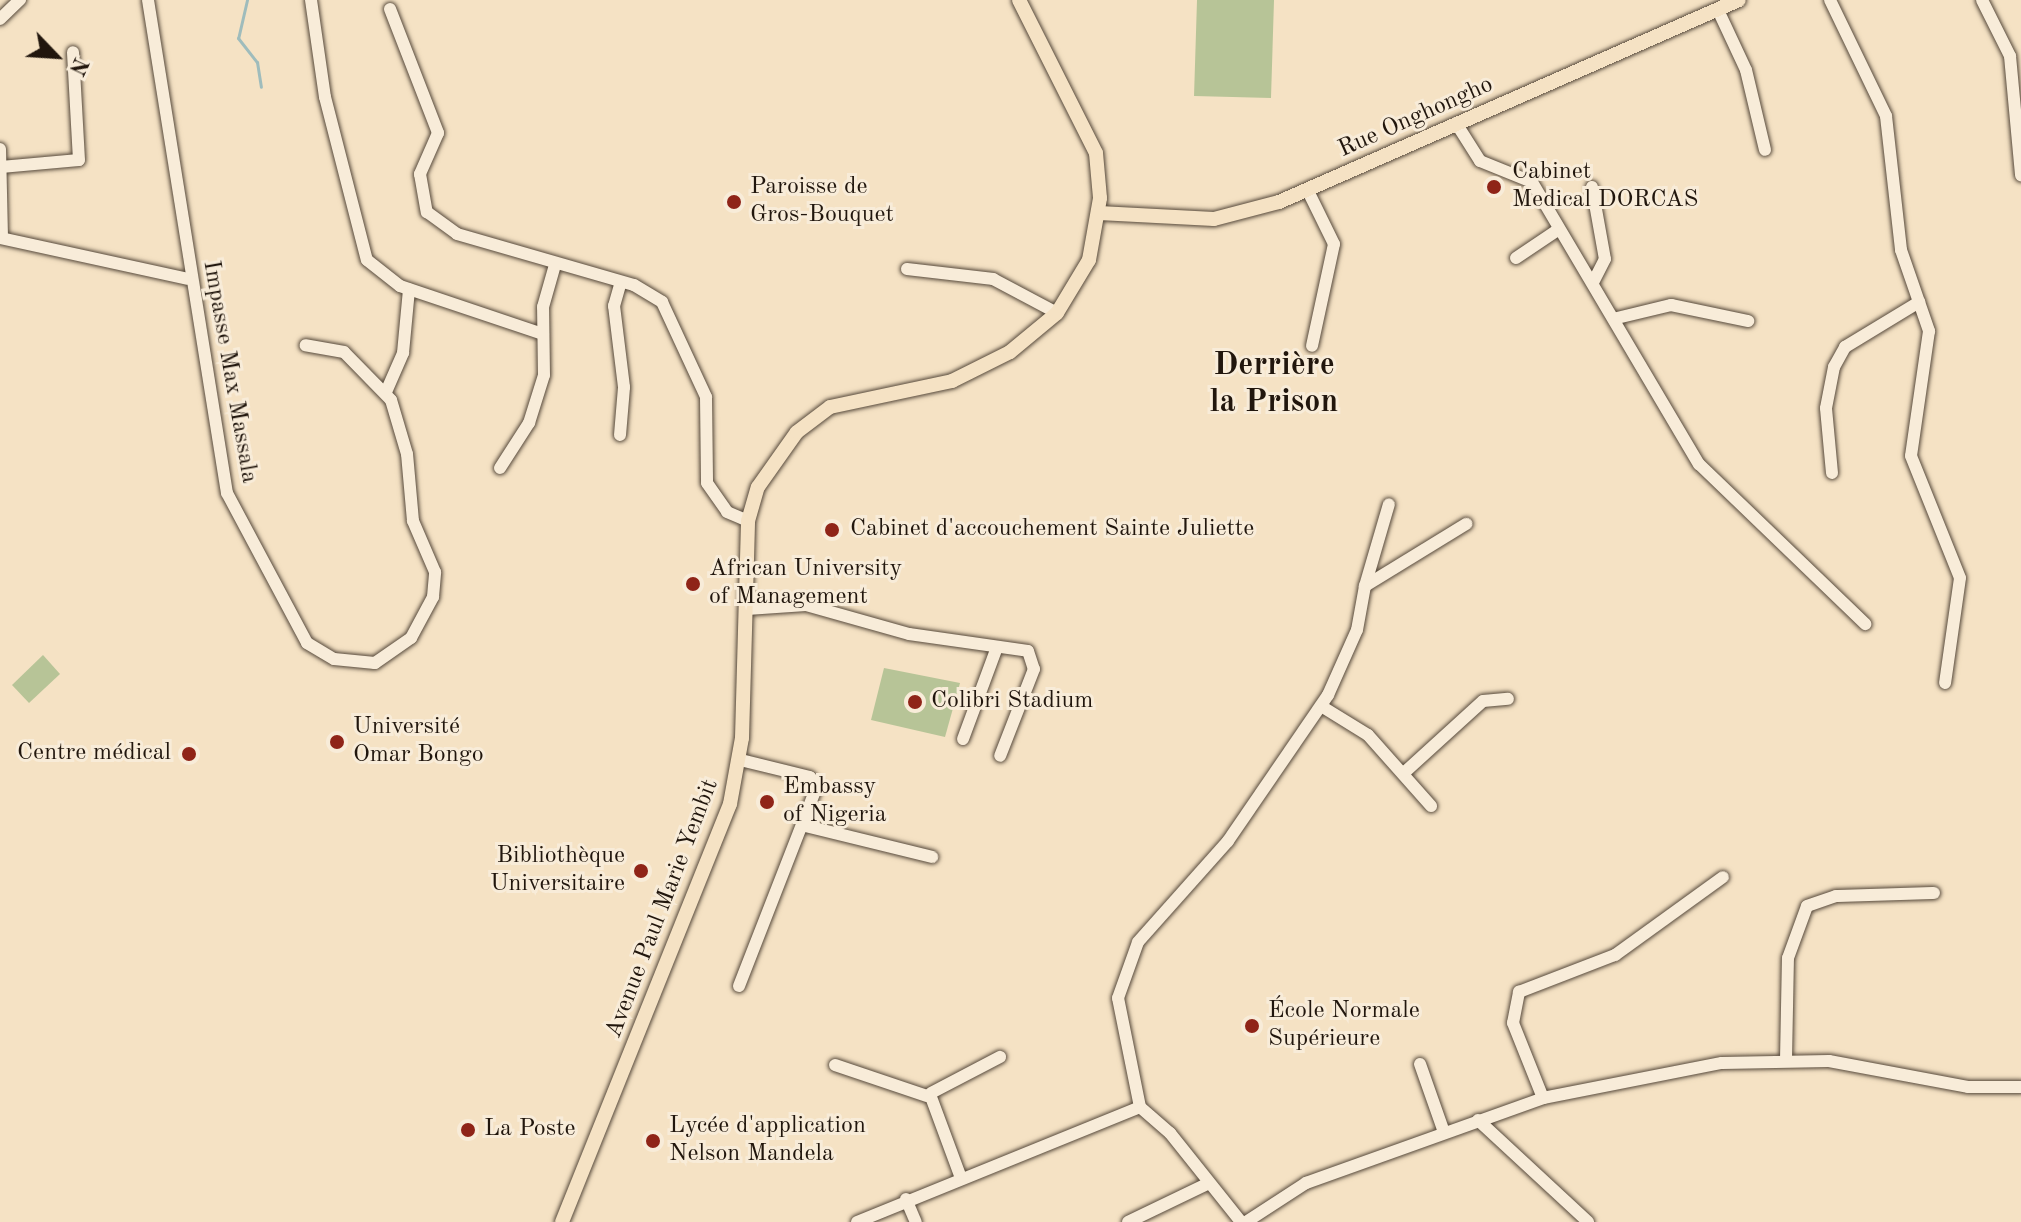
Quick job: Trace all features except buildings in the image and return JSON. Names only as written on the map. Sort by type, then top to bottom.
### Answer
[{"type":"main road","name":"Avenue Paul Marie Yembit","points":[[562,1222],[710,860],[740,760],[748,521],[768,469],[820,413],[855,397],[963,377],[1057,313],[1089,260],[1099,213],[1090,137],[1019,0]]},
{"type":"main road","name":"Rue Onghongho","points":[[1099,213],[1214,219],[1308,191],[1739,0]]},
{"type":"street","points":[[0,19],[20,0]]},
{"type":"street","name":"Impasse Max Massala","points":[[148,0],[188,279],[227,493],[247,538],[307,643],[359,664],[406,644],[435,587],[413,521],[401,425],[386,392],[344,352],[306,345]]},
{"type":"street","points":[[311,0],[325,97],[359,238],[371,266],[409,289],[543,334]]},
{"type":"street","points":[[1830,0],[1886,116],[1901,250],[1930,345],[1911,456],[1960,578],[1945,683]]},
{"type":"street","points":[[1982,0],[2010,56],[2021,175]]},
{"type":"street","points":[[390,9],[438,133],[420,174],[427,212],[457,234],[648,291],[673,318],[706,397],[707,483],[727,512],[748,521]]},
{"type":"street","points":[[1718,10],[1746,70],[1765,150]]},
{"type":"street","points":[[1,175],[79,160],[73,52]]},
{"type":"street","points":[[1456,123],[1480,161],[1532,182],[1556,231],[1617,318],[1699,464],[1865,624]]},
{"type":"street","points":[[0,149],[1,238],[188,279]]},
{"type":"street","points":[[1592,187],[1605,259],[1593,283]]},
{"type":"street","points":[[1308,191],[1334,244],[1312,346]]},
{"type":"street","points":[[1516,258],[1556,231]]},
{"type":"street","points":[[500,468],[540,389],[543,334],[555,265]]},
{"type":"street","points":[[907,269],[974,273],[1026,291],[1057,313]]},
{"type":"street","points":[[620,435],[624,387],[614,306],[621,282]]},
{"type":"street","points":[[386,392],[403,353],[409,289]]},
{"type":"street","points":[[1832,473],[1826,408],[1834,367],[1845,347],[1919,302]]},
{"type":"street","points":[[1617,318],[1701,306],[1748,321]]},
{"type":"street","points":[[1389,504],[1365,586],[1354,639],[1324,700],[1228,841],[1128,962],[1118,998],[1140,1107],[1158,1119],[1244,1222],[1306,1183],[1543,1098],[1722,1063],[1786,1060],[1867,1065],[1968,1087],[2021,1087]]},
{"type":"street","points":[[1365,586],[1466,524]]},
{"type":"street","points":[[747,609],[806,605],[1028,651],[1035,662],[1000,756]]},
{"type":"street","points":[[963,739],[997,647]]},
{"type":"street","points":[[1406,771],[1483,701],[1508,699]]},
{"type":"street","points":[[1324,700],[1406,771],[1431,806]]},
{"type":"street","points":[[739,986],[816,797],[810,777],[740,760]]},
{"type":"street","points":[[806,826],[932,857]]},
{"type":"street","points":[[1543,1098],[1513,1023],[1519,992],[1615,955],[1723,877]]},
{"type":"street","points":[[1786,1060],[1788,958],[1807,906],[1836,896],[1934,893]]},
{"type":"street","points":[[835,1065],[930,1096],[1000,1057]]},
{"type":"street","points":[[1420,1064],[1444,1132]]},
{"type":"street","points":[[930,1096],[961,1178]]},
{"type":"street","points":[[857,1222],[906,1199],[1140,1107]]},
{"type":"street","points":[[1478,1120],[1588,1222]]},
{"type":"street","points":[[1128,1222],[1209,1183]]},
{"type":"street","points":[[906,1199],[916,1222]]},
{"type":"green space","points":[[1197,0],[1274,0],[1271,98],[1194,96]]},
{"type":"green space","points":[[43,655],[60,674],[29,703],[12,685]]},
{"type":"green space","name":"Colibri Stadium","points":[[884,668],[960,683],[945,737],[871,720]]},
{"type":"waterway","points":[[247,0],[238,38],[257,62],[261,87]]},
{"type":"place","name":"Cabinet Medical DORCAS","points":[[1494,187]]},
{"type":"place","name":"Paroisse de Gros-Bouquet","points":[[734,202]]},
{"type":"place","name":"Cabinet d'accouchement Sainte Juliette","points":[[832,530]]},
{"type":"place","name":"African University of Management","points":[[693,584]]},
{"type":"place","name":"Colibri Stadium","points":[[915,702]]},
{"type":"place","name":"Université Omar Bongo","points":[[337,742]]},
{"type":"place","name":"Centre médical","points":[[189,754]]},
{"type":"place","name":"Embassy of Nigeria","points":[[767,802]]},
{"type":"place","name":"Bibliothèque Universitaire","points":[[641,871]]},
{"type":"place","name":"École Normale Supérieure","points":[[1252,1026]]},
{"type":"place","name":"La Poste","points":[[468,1130]]},
{"type":"place","name":"Lycée d'application Nelson Mandela","points":[[653,1141]]},
{"type":"district","name":"Derrière la Prison","points":[[1274,386]]}]
